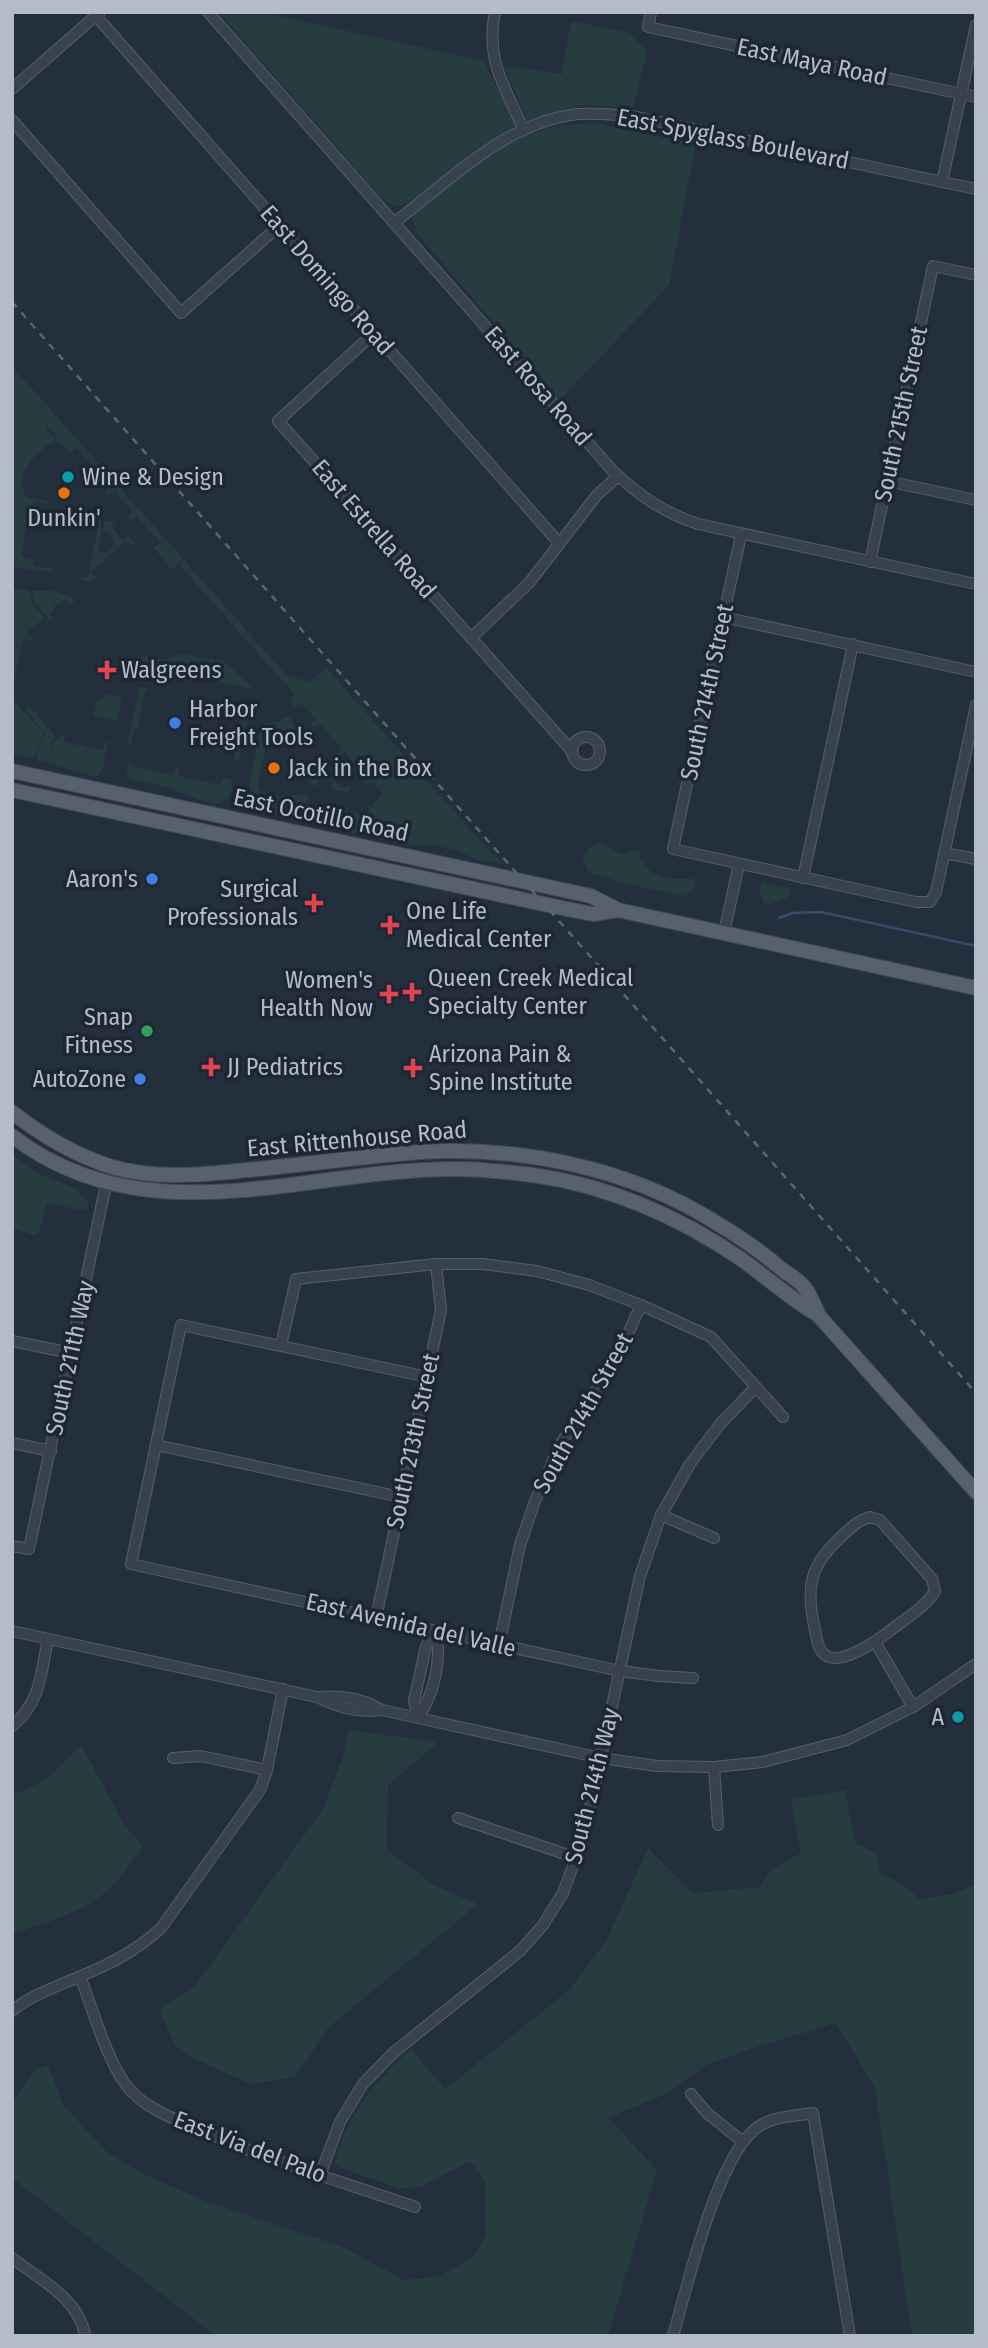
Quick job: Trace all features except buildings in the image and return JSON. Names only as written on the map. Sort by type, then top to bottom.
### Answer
[{"type":"main road","name":"East Ocotillo Road","points":[[12,771],[591,896],[618,910],[976,988]]},
{"type":"main road","name":"East Ocotillo Road","points":[[12,790],[567,909],[593,914],[618,910]]},
{"type":"main road","points":[[129,814],[132,808],[144,800]]},
{"type":"main road","name":"East Rittenhouse Road","points":[[12,1112],[38,1133],[74,1151],[110,1166],[137,1172],[185,1176],[421,1152],[482,1152],[552,1160],[606,1172],[656,1191],[705,1215],[755,1246],[804,1287],[819,1316]]},
{"type":"main road","name":"East Rittenhouse Road","points":[[12,1136],[65,1167],[106,1183],[144,1191],[215,1194],[458,1169],[534,1176],[612,1195],[685,1225],[743,1260],[794,1302],[819,1316]]},
{"type":"main road","points":[[819,1316],[976,1492]]},
{"type":"street","name":"East Rosa Road","points":[[208,12],[618,476],[645,499],[681,518],[741,535],[976,584]]},
{"type":"street","points":[[495,12],[490,45],[495,66],[524,130]]},
{"type":"street","name":"East Maya Road","points":[[651,12],[648,27],[976,97]]},
{"type":"street","points":[[12,89],[98,14]]},
{"type":"street","name":"East Domingo Road","points":[[98,14],[559,543]]},
{"type":"street","points":[[942,182],[976,25]]},
{"type":"street","name":"East Spyglass Boulevard","points":[[394,223],[502,140],[550,120],[576,115],[632,116],[976,189]]},
{"type":"street","points":[[12,120],[181,313],[280,225]]},
{"type":"street","name":"South 215th Street","points":[[870,562],[933,266],[976,275]]},
{"type":"street","name":"East Estrella Road","points":[[374,333],[278,421],[571,750]]},
{"type":"street","points":[[471,638],[529,583],[597,495],[618,476]]},
{"type":"street","points":[[887,481],[976,500]]},
{"type":"street","name":"South 214th Street","points":[[739,864],[673,849],[741,535]]},
{"type":"street","points":[[723,617],[976,672]]},
{"type":"street","points":[[803,878],[853,644]]},
{"type":"street","points":[[724,933],[739,864],[916,902],[930,902],[936,892],[976,705]]},
{"type":"street","points":[[944,853],[976,859]]},
{"type":"street","name":"South 211th Way","points":[[12,1546],[29,1549],[110,1166]]},
{"type":"street","points":[[281,1346],[296,1279],[436,1264],[482,1264],[537,1271],[589,1285],[641,1305],[711,1338],[783,1418]]},
{"type":"street","name":"South 213th Street","points":[[376,1618],[441,1310],[436,1264]]},
{"type":"street","name":"South 214th Street","points":[[499,1645],[520,1545],[535,1501],[561,1443],[615,1362],[641,1305]]},
{"type":"street","points":[[401,1497],[156,1445],[181,1325],[428,1377]]},
{"type":"street","points":[[12,1340],[71,1353]]},
{"type":"street","name":"South 214th Way","points":[[320,2175],[340,2122],[363,2084],[393,2053],[520,1951],[543,1925],[563,1893],[584,1836],[640,1576],[661,1514],[690,1464],[720,1424],[755,1388]]},
{"type":"street","points":[[12,1443],[51,1451]]},
{"type":"street","name":"East Avenida del Valle","points":[[156,1445],[131,1564],[620,1671],[692,1678]]},
{"type":"street","points":[[661,1514],[714,1538]]},
{"type":"street","points":[[870,1517],[880,1520],[932,1579],[935,1591],[929,1601],[875,1642],[842,1658],[828,1657],[819,1649],[809,1603],[810,1584],[824,1552],[858,1521],[870,1517]]},
{"type":"street","points":[[12,1631],[317,1697],[337,1695],[367,1701],[382,1710],[601,1758],[657,1766],[714,1767],[763,1762],[837,1743],[877,1727],[914,1707],[976,1664]]},
{"type":"street","points":[[418,1718],[428,1703],[440,1649],[436,1631]]},
{"type":"street","points":[[12,1726],[32,1706],[37,1694],[48,1639]]},
{"type":"street","points":[[875,1642],[914,1707]]},
{"type":"street","points":[[12,2011],[46,1989],[80,1976],[143,1945],[160,1928],[260,1790],[267,1770],[283,1689]]},
{"type":"street","points":[[173,1758],[200,1756],[267,1770]]},
{"type":"street","points":[[714,1767],[718,1825]]},
{"type":"street","points":[[458,1818],[577,1858]]},
{"type":"street","name":"East Via del Palo","points":[[80,1976],[115,2066],[126,2086],[140,2100],[160,2113],[247,2151],[415,2207]]},
{"type":"street","points":[[691,2094],[708,2113],[742,2141]]},
{"type":"street","points":[[673,2336],[708,2216],[730,2161],[742,2141],[760,2125],[779,2118],[813,2113],[850,2336]]},
{"type":"street","points":[[12,2258],[73,2305],[84,2324],[85,2336]]},
{"type":"green space","points":[[219,12],[261,12],[484,61],[516,125],[406,204],[396,207],[382,199]]},
{"type":"green space","points":[[571,21],[630,33],[647,51],[633,108],[581,105],[527,120],[504,66],[562,74]]},
{"type":"green space","points":[[593,123],[696,143],[669,285],[560,400],[417,233],[412,219],[420,203],[510,141],[555,126]]},
{"type":"green space","points":[[12,366],[286,675],[310,682],[326,668],[495,857],[505,864],[477,860],[456,850],[434,845],[406,845],[259,812],[256,808],[268,801],[283,804],[285,796],[305,794],[308,796],[305,811],[307,803],[367,816],[370,806],[376,810],[372,804],[383,794],[372,781],[364,785],[368,777],[355,766],[346,752],[338,756],[342,748],[319,723],[312,727],[311,724],[316,719],[302,703],[295,707],[290,701],[295,695],[179,564],[172,570],[154,548],[160,542],[137,516],[130,520],[133,512],[114,490],[106,493],[110,486],[77,448],[70,453],[56,442],[57,435],[47,427],[45,429],[55,436],[54,442],[33,458],[22,482],[27,497],[49,502],[34,501],[27,519],[21,557],[34,560],[33,566],[53,569],[52,572],[12,567]]},
{"type":"green space","points":[[94,514],[101,515],[101,539],[97,549],[101,552],[109,551],[114,544],[111,535],[103,531],[104,521],[115,522],[111,527],[123,540],[129,536],[135,543],[132,545],[126,541],[91,572],[96,578],[89,583],[80,577],[88,577],[100,518]]},
{"type":"green space","points":[[29,590],[33,606],[44,618],[33,627],[28,625],[31,629],[27,632],[32,638],[31,641],[23,640],[21,647],[14,646],[21,649],[14,682],[12,591]]},
{"type":"green space","points":[[32,591],[53,591],[73,597],[74,602],[71,605],[65,599],[58,605],[47,595],[57,606],[49,613],[53,619],[51,622],[35,603]]},
{"type":"green space","points":[[182,654],[222,661],[234,669],[251,689],[144,666],[140,664],[138,656],[164,660]]},
{"type":"green space","points":[[147,688],[138,729],[134,728],[130,745],[128,741],[139,689]]},
{"type":"green space","points":[[107,694],[122,697],[117,721],[93,716],[96,703]]},
{"type":"green space","points":[[12,699],[43,732],[43,738],[33,758],[12,754]]},
{"type":"green space","points":[[241,704],[246,707],[248,714],[238,762],[234,758],[243,713],[235,710]]},
{"type":"green space","points":[[29,707],[35,713],[42,709],[37,715],[56,737],[52,741],[51,749],[54,742],[64,734],[65,742],[86,747],[82,754],[87,747],[103,750],[105,742],[108,742],[102,772],[95,777],[36,759],[45,734],[26,710]]},
{"type":"green space","points":[[289,717],[298,729],[294,732],[275,729],[269,733],[257,785],[261,793],[282,797],[281,801],[267,798],[255,806],[253,803],[249,804],[250,780],[260,727],[263,723],[278,722]]},
{"type":"green space","points":[[323,756],[330,764],[326,769],[342,789],[349,785],[348,792],[332,789],[332,782],[320,779],[317,786],[310,784],[309,779],[317,779],[319,771],[312,769],[313,760],[316,768],[325,767]]},
{"type":"green space","points":[[131,757],[131,766],[173,775],[176,766],[179,767],[178,776],[220,785],[223,777],[229,778],[233,783],[229,800],[217,804],[164,786],[130,779],[126,772]]},
{"type":"green space","points":[[598,843],[625,855],[631,850],[641,851],[640,858],[651,872],[666,878],[693,879],[693,891],[684,896],[627,884],[588,872],[582,858]]},
{"type":"green space","points":[[763,882],[790,889],[790,895],[768,905],[762,901],[759,887]]},
{"type":"green space","points":[[12,1154],[39,1174],[76,1188],[88,1203],[88,1208],[81,1210],[47,1203],[38,1234],[14,1229]]},
{"type":"green space","points":[[348,1730],[438,1742],[388,1785],[387,1850],[434,1885],[478,1904],[329,2027],[295,2077],[250,2084],[189,2056],[175,2046],[159,2009],[195,1986],[323,1809],[344,1754]]},
{"type":"green space","points":[[81,1745],[124,1824],[143,1847],[116,1882],[94,1901],[68,1914],[12,1934],[12,1795],[33,1786],[50,1774]]},
{"type":"green space","points":[[845,1790],[855,1843],[876,1853],[880,1874],[892,1878],[919,1899],[953,1894],[976,1884],[976,2336],[912,2336],[875,2088],[836,2023],[747,2050],[705,2066],[666,2094],[608,2118],[657,2170],[608,2336],[216,2336],[12,2178],[12,2103],[35,2070],[48,2065],[64,2106],[107,2152],[140,2172],[205,2201],[341,2246],[404,2280],[441,2276],[474,2256],[486,2235],[485,2182],[470,2161],[422,2186],[399,2189],[334,2165],[347,2128],[375,2085],[411,2049],[445,2089],[569,1990],[606,1941],[648,1848],[692,1893],[760,1887],[772,1869],[801,1853],[791,1799]]},
{"type":"waterway","points":[[779,918],[793,913],[821,912],[976,946]]},
{"type":"railway","points":[[12,302],[976,1393]]},
{"type":"place","name":"Wine & Design","points":[[68,477]]},
{"type":"place","name":"Dunkin'","points":[[64,493]]},
{"type":"place","name":"Walgreens","points":[[107,670]]},
{"type":"place","name":"Harbor Freight Tools","points":[[175,723]]},
{"type":"place","name":"Jack in the Box","points":[[274,768]]},
{"type":"place","name":"Aaron's","points":[[152,879]]},
{"type":"place","name":"Surgical Professionals","points":[[314,903]]},
{"type":"place","name":"One Life Medical Center","points":[[390,925]]},
{"type":"place","name":"Queen Creek Medical Specialty Center","points":[[412,992]]},
{"type":"place","name":"Women's Health Now","points":[[389,994]]},
{"type":"place","name":"Snap Fitness","points":[[147,1031]]},
{"type":"place","name":"JJ Pediatrics","points":[[211,1067]]},
{"type":"place","name":"Arizona Pain & Spine Institute","points":[[413,1068]]},
{"type":"place","name":"AutoZone","points":[[140,1079]]},
{"type":"place","name":"A","points":[[958,1717]]}]
